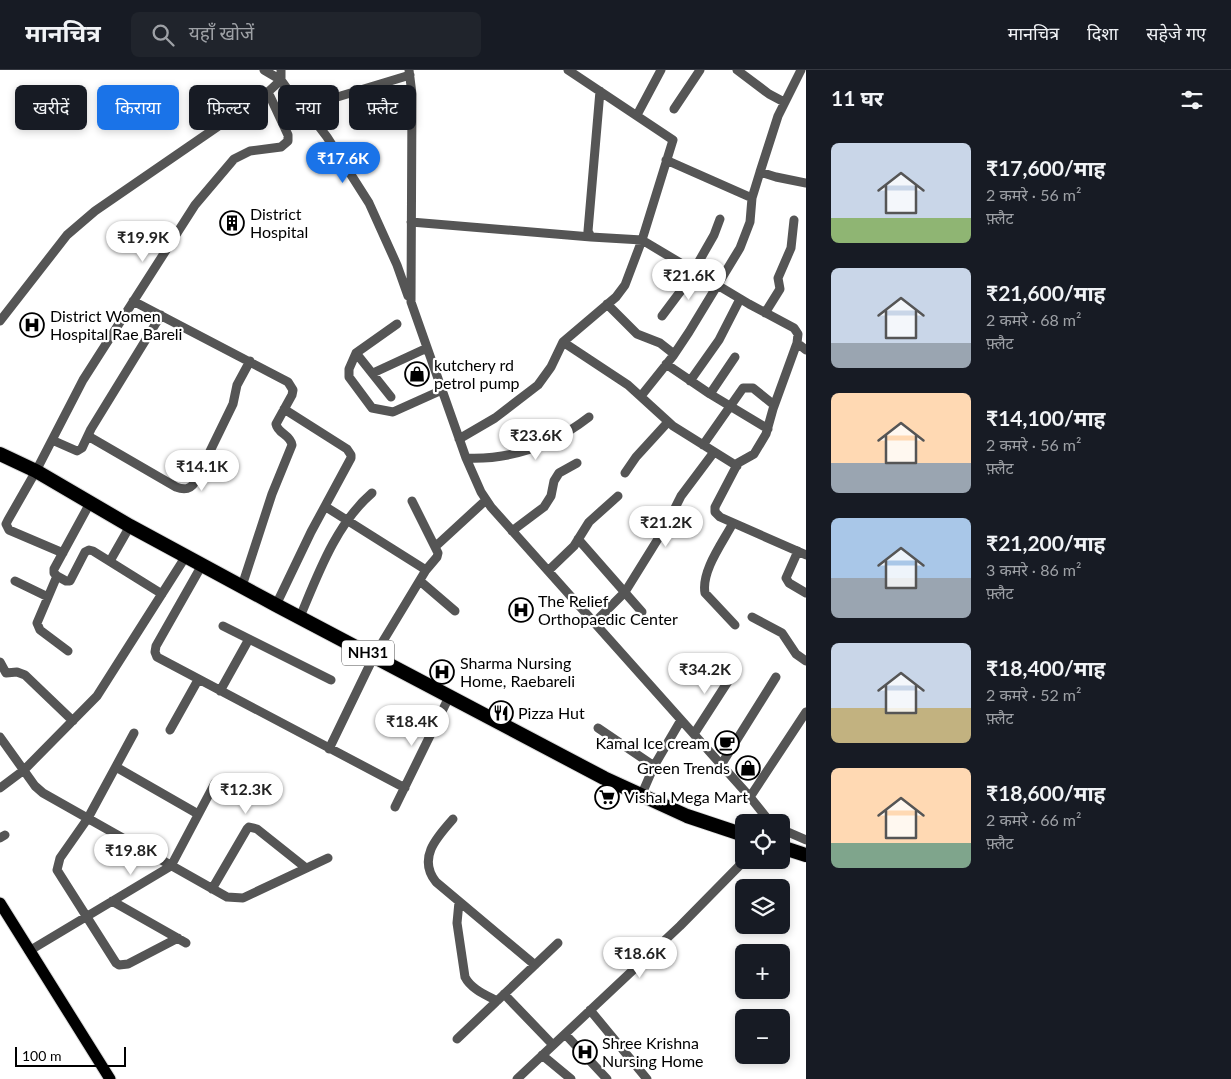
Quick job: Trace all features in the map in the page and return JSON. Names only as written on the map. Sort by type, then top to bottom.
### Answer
[{"type":"highway","name":"NH31","points":[[3,454],[130,526],[276,605],[604,778],[687,816],[735,832]]},
{"type":"highway","points":[[790,851],[804,856]]},
{"type":"main road","points":[[0,903],[110,1079]]},
{"type":"street","points":[[264,70],[280,80],[284,85]]},
{"type":"street","points":[[62,552],[9,530],[7,527],[8,520],[36,472],[83,380],[196,205],[234,159],[250,151],[281,147],[288,141],[288,135],[268,92],[280,80],[281,70]]},
{"type":"street","points":[[460,439],[496,418],[538,385],[551,367],[563,342],[616,297],[625,285],[642,240],[673,140],[568,70]]},
{"type":"street","points":[[637,115],[661,70]]},
{"type":"street","points":[[674,109],[700,70]]},
{"type":"street","points":[[737,70],[769,94],[784,102]]},
{"type":"street","points":[[641,396],[674,354],[740,248],[748,230],[752,198],[768,142],[784,102],[801,70]]},
{"type":"street","points":[[339,96],[409,73],[412,94],[411,302]]},
{"type":"street","points":[[591,237],[588,231],[600,91]]},
{"type":"street","points":[[0,321],[67,235],[95,211],[213,130]]},
{"type":"street","points":[[322,130],[368,203],[397,265],[466,458],[486,500],[764,814]]},
{"type":"street","points":[[666,160],[752,198]]},
{"type":"street","points":[[760,172],[806,182]]},
{"type":"street","points":[[662,316],[686,284],[714,235],[720,219]]},
{"type":"street","points":[[766,313],[780,289],[778,278],[791,248],[794,220]]},
{"type":"street","points":[[411,222],[642,240],[740,299],[794,328],[798,334],[797,344],[774,405],[768,429],[754,454],[741,460],[736,466],[715,507],[717,515],[802,553],[787,574],[787,580],[806,593]]},
{"type":"street","points":[[690,381],[719,340],[740,299]]},
{"type":"street","points":[[133,301],[250,362],[291,385],[293,390],[277,420],[277,428],[289,437],[292,445],[272,494],[242,586]]},
{"type":"street","points":[[607,304],[637,334],[660,343],[674,354]]},
{"type":"street","points":[[52,440],[78,451],[82,448],[160,315]]},
{"type":"street","points":[[397,324],[356,353],[349,369],[349,377],[372,408],[393,412],[442,390]]},
{"type":"street","points":[[563,342],[597,363],[641,396],[668,422],[736,466]]},
{"type":"street","points":[[797,344],[806,350]]},
{"type":"street","points":[[373,374],[427,348]]},
{"type":"street","points":[[356,353],[391,396]]},
{"type":"street","points":[[710,394],[735,357]]},
{"type":"street","points":[[88,436],[176,487],[187,489],[195,482],[233,404],[237,385],[250,362]]},
{"type":"street","points":[[666,364],[710,394],[768,429]]},
{"type":"street","points":[[703,445],[740,390],[746,387],[753,388],[774,405]]},
{"type":"street","points":[[276,605],[311,532],[351,458],[351,454],[347,449],[284,409]]},
{"type":"street","points":[[466,458],[488,458],[531,450],[575,427],[589,417]]},
{"type":"street","points":[[625,473],[636,457],[668,422]]},
{"type":"street","points":[[594,623],[625,592],[666,526],[680,496],[714,452]]},
{"type":"street","points":[[512,531],[544,507],[551,496],[554,482],[559,473],[577,463]]},
{"type":"street","points":[[300,617],[320,572],[348,521],[360,504],[372,493]]},
{"type":"street","points":[[548,570],[574,546],[589,522],[618,496]]},
{"type":"street","points":[[436,546],[486,500]]},
{"type":"street","points":[[329,749],[374,656],[426,570],[437,557],[436,546],[412,501]]},
{"type":"street","points":[[90,503],[62,552],[54,573],[66,581],[70,581],[86,552],[93,550],[162,594]]},
{"type":"street","points":[[326,507],[426,570]]},
{"type":"street","points":[[733,523],[706,573],[704,586],[705,593],[735,625]]},
{"type":"street","points":[[110,561],[130,526]]},
{"type":"street","points":[[578,539],[642,612]]},
{"type":"street","points":[[0,788],[24,770],[74,721],[96,696],[108,681],[186,556]]},
{"type":"street","points":[[202,565],[156,646],[155,652],[161,660],[405,788]]},
{"type":"street","points":[[57,576],[38,618],[37,626],[68,651]]},
{"type":"street","points":[[15,581],[48,597]]},
{"type":"street","points":[[420,581],[456,610]]},
{"type":"street","points":[[752,617],[782,633],[796,654],[806,661]]},
{"type":"street","points":[[222,626],[331,680]]},
{"type":"street","points":[[220,691],[249,639]]},
{"type":"street","points":[[0,662],[6,673],[17,672],[25,675],[74,721]]},
{"type":"street","points":[[694,734],[736,669]]},
{"type":"street","points":[[721,764],[776,677]]},
{"type":"street","points":[[170,730],[198,680]]},
{"type":"street","points":[[395,808],[449,697]]},
{"type":"street","points":[[750,797],[806,712]]},
{"type":"street","points":[[641,796],[654,766],[681,720]]},
{"type":"street","points":[[598,728],[654,766]]},
{"type":"street","points":[[112,901],[182,940],[128,964],[119,965],[57,870],[60,858],[88,818],[134,733]]},
{"type":"street","points":[[0,737],[35,786],[43,792],[227,897],[243,898],[328,858]]},
{"type":"street","points":[[116,767],[198,814]]},
{"type":"street","points":[[29,951],[171,866],[214,783]]},
{"type":"street","points":[[453,819],[431,849],[428,861],[430,874],[436,882],[535,965]]},
{"type":"street","points":[[212,889],[249,827],[257,829],[306,868]]},
{"type":"street","points":[[790,833],[806,840]]},
{"type":"street","points":[[517,1079],[680,926],[735,869]]},
{"type":"street","points":[[460,902],[457,923],[465,977],[468,983],[497,1002]]},
{"type":"street","points":[[457,1039],[558,943]]},
{"type":"street","points":[[504,994],[552,1045]]},
{"type":"street","points":[[590,1010],[647,1079]]},
{"type":"street","points":[[565,1034],[607,1079]]},
{"type":"street","points":[[542,1055],[571,1079]]},
{"type":"place","name":"District Hospital","points":[[232,223]]},
{"type":"place","name":"District Women Hospital Rae Bareli","points":[[32,325]]},
{"type":"place","name":"kutchery rd petrol pump","points":[[417,374]]},
{"type":"place","name":"The Relief Orthopaedic Center","points":[[521,610]]},
{"type":"place","name":"Sharma Nursing Home, Raebareli","points":[[442,672]]},
{"type":"place","name":"Pizza Hut","points":[[501,713]]},
{"type":"place","name":"Kamal Ice cream","points":[[727,743]]},
{"type":"place","name":"Green Trends","points":[[748,768]]},
{"type":"place","name":"Vishal Mega Mart","points":[[607,797]]},
{"type":"place","name":"Shree Krishna Nursing Home","points":[[585,1052]]}]
